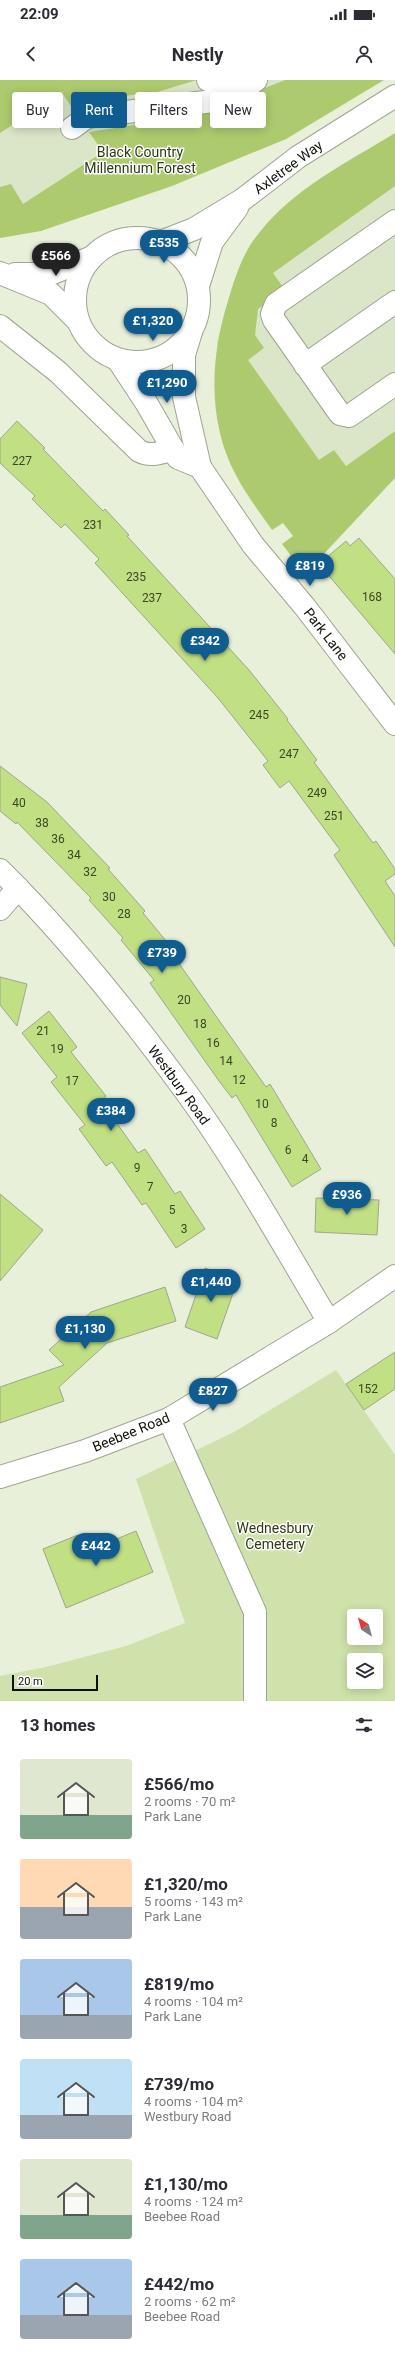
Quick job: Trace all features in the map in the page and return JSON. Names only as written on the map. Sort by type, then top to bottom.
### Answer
[{"type":"street","points":[[208,80],[236,87]]},
{"type":"street","points":[[127,112],[213,101],[236,87],[251,84],[256,80]]},
{"type":"street","name":"Axletree Way","points":[[161,242],[194,229],[242,200],[298,157],[395,96]]},
{"type":"street","name":"Axletree Way","points":[[198,286],[212,242],[242,200]]},
{"type":"street","points":[[395,221],[273,308],[274,320],[340,414],[344,416],[353,413],[395,384]]},
{"type":"street","points":[[3,273],[51,294],[78,321],[87,338],[101,351],[118,360],[139,362],[160,358],[178,348],[190,332],[197,318],[200,302],[198,286],[191,268],[178,252],[161,242],[142,238],[122,240],[103,247],[90,258],[82,270],[76,286],[75,303],[78,321]]},
{"type":"street","points":[[3,273],[50,274],[90,258]]},
{"type":"street","points":[[305,365],[395,302]]},
{"type":"street","points":[[0,326],[58,372],[139,451],[146,455],[173,449]]},
{"type":"street","name":"Park Lane","points":[[190,332],[184,355],[184,397],[200,467],[253,545],[309,613],[395,724]]},
{"type":"street","points":[[118,360],[140,392],[178,458],[200,467]]},
{"type":"street","name":"Westbury Road","points":[[0,870],[54,925],[186,1092],[248,1187],[329,1322]]},
{"type":"street","points":[[0,909],[18,888]]},
{"type":"street","name":"Beebee Road","points":[[0,1477],[85,1451],[169,1419],[329,1322],[395,1276]]},
{"type":"street","points":[[169,1419],[255,1612],[255,1701]]},
{"type":"shaded area","points":[[0,80],[285,80],[254,92],[210,92],[210,109],[202,113],[202,92],[135,92],[135,128],[163,128],[137,138],[10,214],[0,213]]},
{"type":"shaded area","points":[[395,133],[395,431],[346,466],[319,460],[216,409],[217,341],[238,271],[259,233],[298,195]]},
{"type":"green space","name":"Black Country Millennium Forest","points":[[0,80],[197,80],[157,92],[135,92],[135,95],[127,96],[127,92],[71,92],[71,106],[63,94],[63,92],[12,92],[12,125],[0,133]]},
{"type":"green space","name":"Black Country Millennium Forest","points":[[285,80],[384,80],[286,139],[172,186],[41,231],[0,238],[0,187],[11,184],[23,204],[103,152],[89,132],[115,128],[127,128],[127,126],[135,125],[135,128],[202,128],[202,112],[210,109],[210,128],[266,128],[266,92],[254,92]]},
{"type":"green space","points":[[395,133],[395,186],[273,273],[285,290],[258,309],[255,335],[264,348],[248,360],[319,460],[334,450],[346,466],[395,431],[395,478],[305,574],[282,544],[293,536],[283,523],[272,530],[237,477],[227,456],[220,435],[214,390],[215,367],[222,323],[240,265],[248,248],[273,217],[288,202],[322,177]]},
{"type":"green space","name":"Wednesbury Cemetery","points":[[336,1370],[395,1455],[395,1701],[0,1701],[0,1676],[46,1667],[126,1646],[185,1623],[136,1479],[234,1432]]},
{"type":"building","points":[[17,421],[45,448],[43,449],[103,511],[105,509],[129,535],[127,536],[249,670],[288,719],[287,720],[317,760],[314,762],[373,843],[376,841],[395,869],[395,874],[385,881],[395,896],[395,947],[334,855],[340,850],[289,781],[280,788],[263,765],[268,761],[218,698],[95,563],[99,559],[65,524],[61,528],[32,499],[35,496],[0,463],[0,439]]},
{"type":"building","points":[[359,538],[395,579],[395,654],[319,564],[346,541],[350,546]]},
{"type":"building","points":[[0,766],[47,802],[110,868],[108,869],[145,911],[143,913],[176,953],[173,955],[266,1087],[270,1084],[321,1169],[292,1187],[236,1095],[232,1098],[219,1081],[150,983],[154,980],[121,940],[123,938],[89,900],[91,898],[17,822],[16,824],[0,811]]},
{"type":"building","points":[[0,977],[27,984],[17,1026],[0,1005]]},
{"type":"building","points":[[49,1011],[77,1047],[71,1052],[106,1096],[101,1101],[138,1153],[145,1149],[175,1194],[180,1191],[205,1229],[176,1248],[146,1203],[142,1205],[112,1162],[106,1166],[79,1129],[85,1125],[51,1082],[57,1077],[22,1033]]},
{"type":"building","points":[[0,1194],[43,1230],[0,1281]]},
{"type":"building","points":[[316,1198],[379,1200],[377,1235],[315,1232]]},
{"type":"building","points":[[205,1268],[238,1279],[217,1339],[185,1327]]},
{"type":"building","points":[[165,1287],[176,1321],[107,1343],[59,1387],[64,1401],[0,1423],[0,1387],[64,1365],[49,1350],[91,1312]]},
{"type":"building","points":[[395,1352],[395,1389],[364,1410],[346,1384]]},
{"type":"building","points":[[136,1531],[153,1572],[66,1608],[43,1549],[78,1535],[85,1552]]}]
